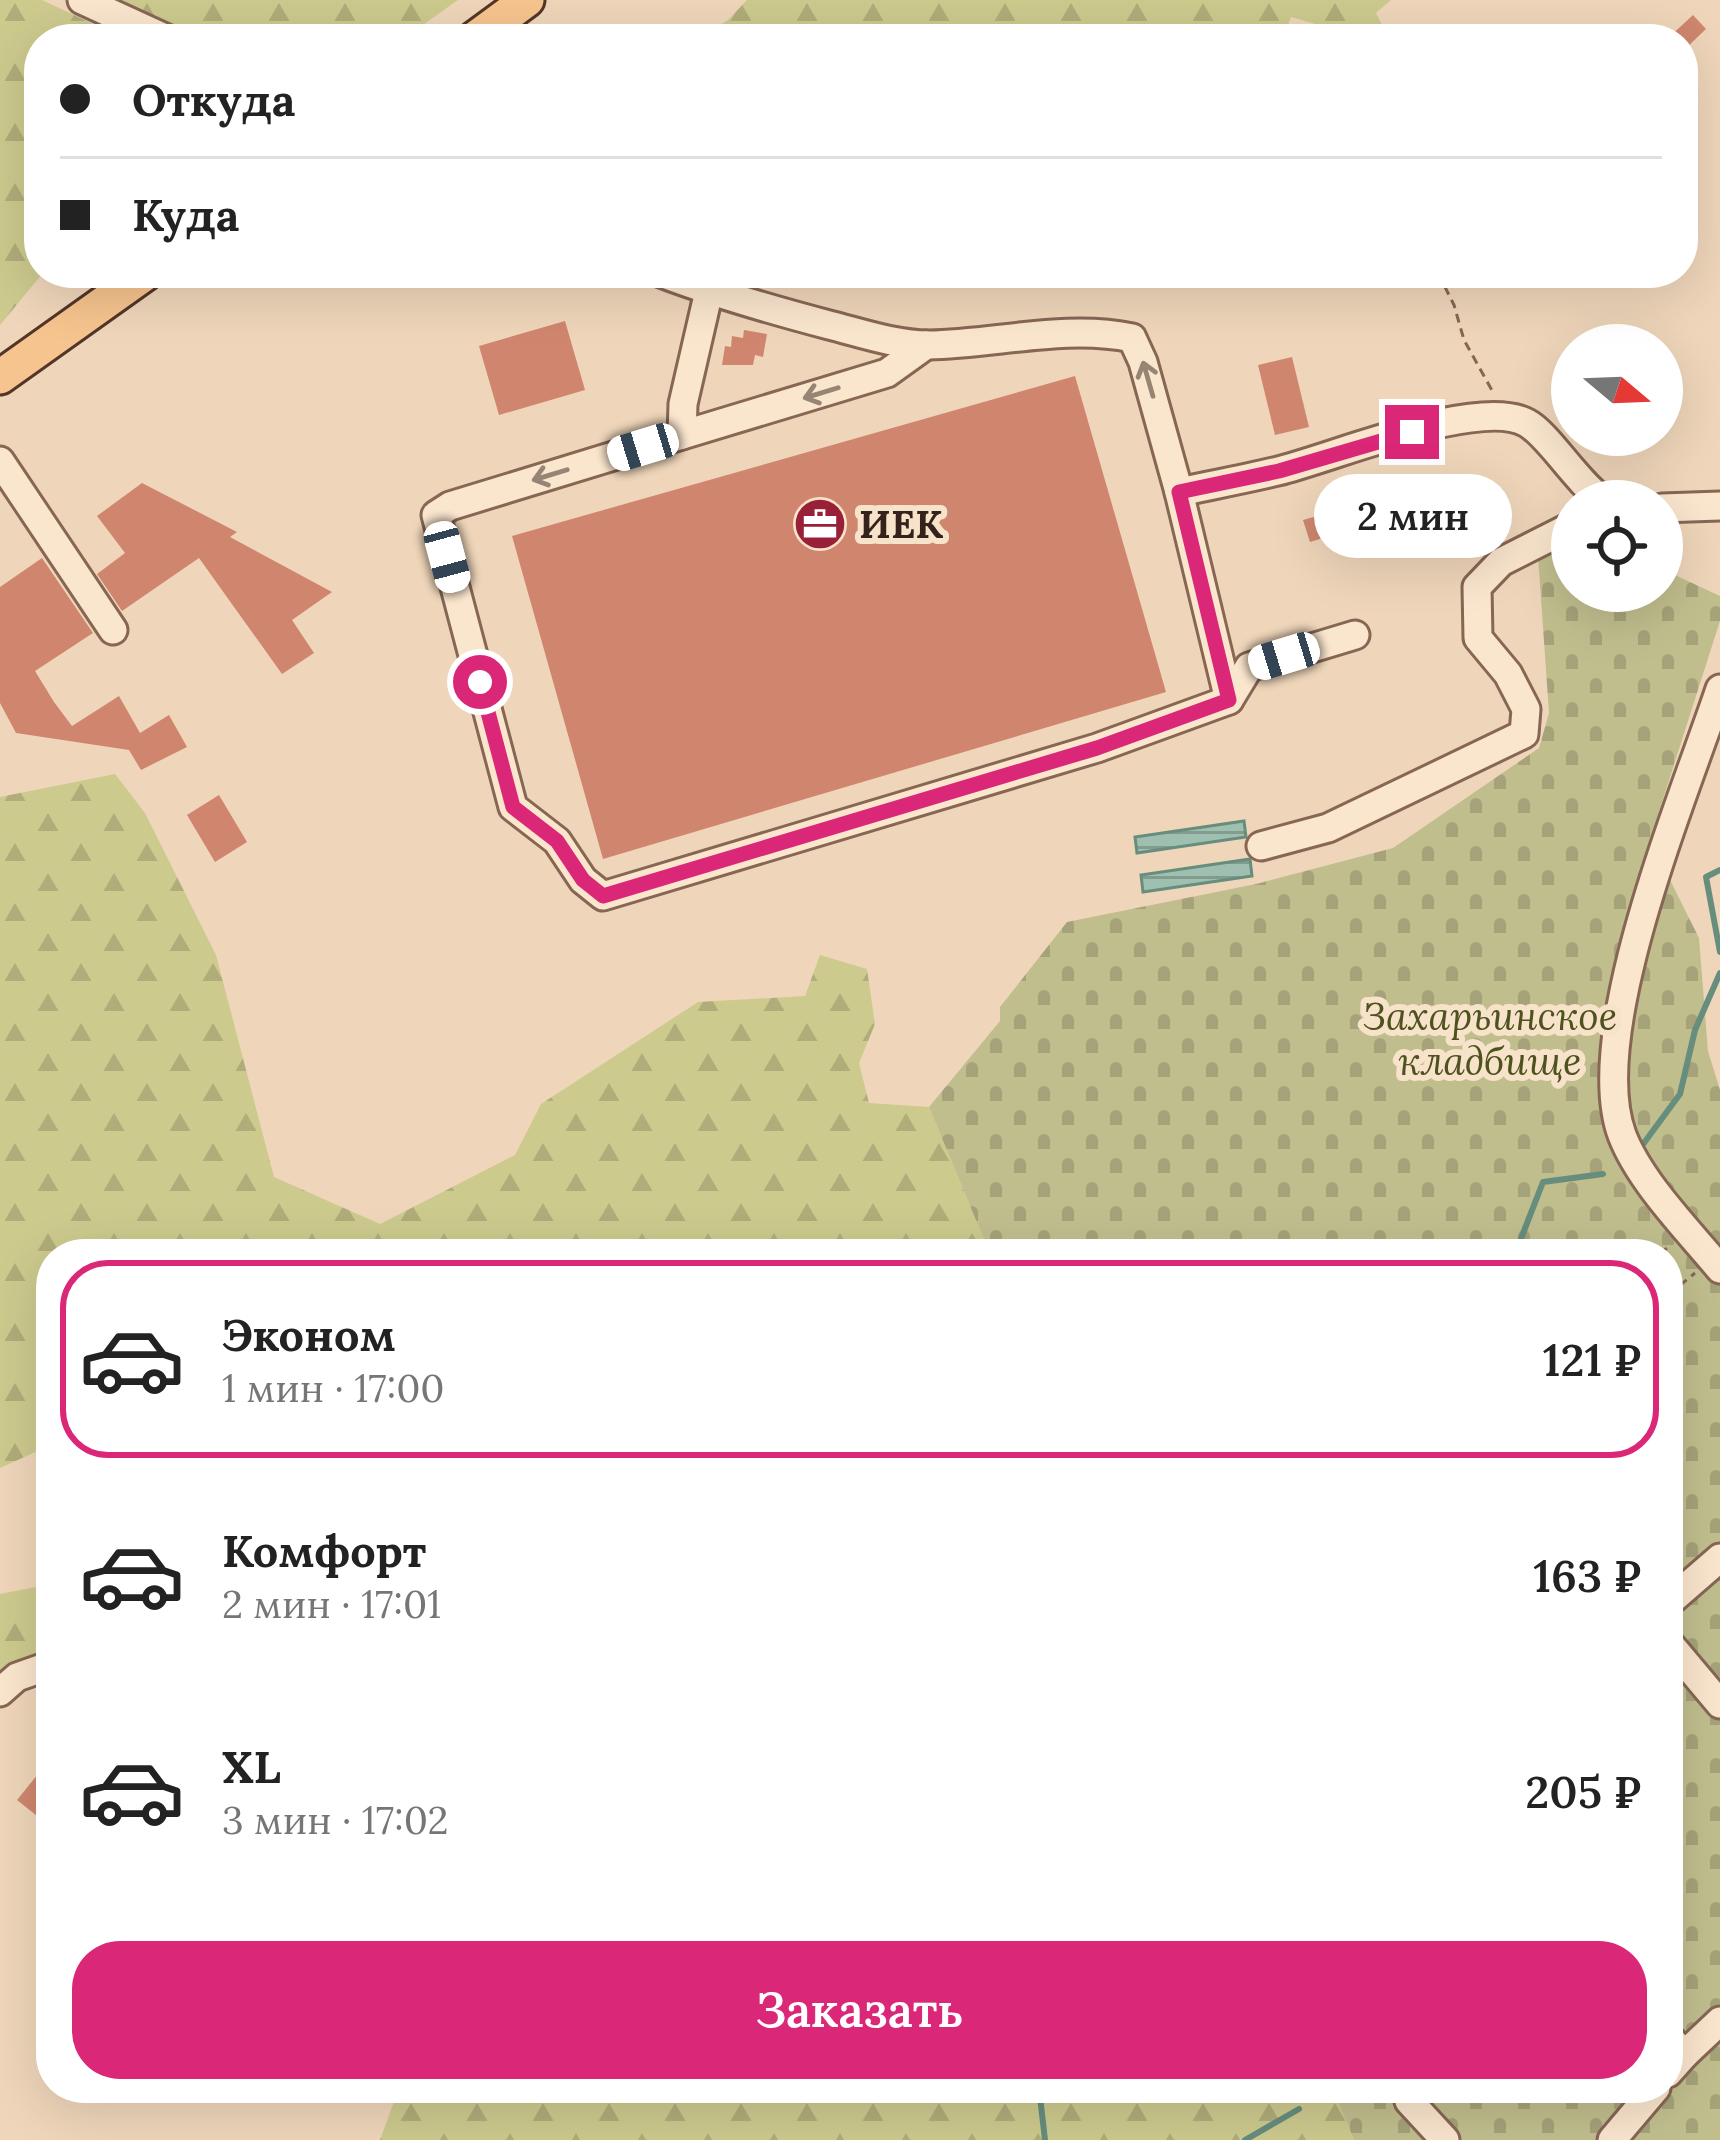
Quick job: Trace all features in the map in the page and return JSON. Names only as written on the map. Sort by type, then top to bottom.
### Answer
[{"type":"main road","points":[[494,24],[527,0]]},
{"type":"main road","points":[[0,377],[125,288]]},
{"type":"street","points":[[82,0],[134,24]]},
{"type":"street","points":[[701,288],[885,340],[926,345],[1069,335],[1132,338],[1179,492],[1229,700]]},
{"type":"street","points":[[682,435],[683,404],[709,291]]},
{"type":"street","points":[[926,345],[887,373],[450,506],[436,515],[513,807],[557,841],[583,880],[603,896],[1097,748],[1229,700],[1249,667],[1355,634]]},
{"type":"street","points":[[1179,492],[1279,471],[1456,419],[1506,417],[1529,423],[1579,480]]},
{"type":"street","points":[[0,461],[113,630]]},
{"type":"street","points":[[1683,507],[1720,506]]},
{"type":"street","points":[[1261,846],[1328,829],[1524,734],[1526,709],[1508,674],[1478,638],[1477,587],[1501,562],[1551,537]]},
{"type":"street","points":[[1716,1264],[1655,1189],[1622,1135],[1612,1078],[1616,1021],[1637,943],[1720,689]]},
{"type":"street","points":[[1683,1590],[1720,1558]]},
{"type":"street","points":[[1683,1660],[1720,1704]]},
{"type":"street","points":[[0,1692],[17,1677],[36,1670]]},
{"type":"street","points":[[1683,2048],[1720,2021]]},
{"type":"street","points":[[1411,2103],[1445,2140]]},
{"type":"street","points":[[1612,2140],[1643,2103]]},
{"type":"path","points":[[1446,288],[1464,340],[1506,417]]},
{"type":"path","points":[[1683,1285],[1716,1264]]},
{"type":"green space","points":[[0,0],[42,0],[93,24],[24,24],[24,288],[31,288],[0,325]]},
{"type":"green space","points":[[110,0],[458,0],[424,24],[160,24]]},
{"type":"green space","points":[[747,0],[1391,0],[1376,13],[1382,24],[1315,24],[1291,17],[1288,24],[722,24]]},
{"type":"green space","name":"Захарьинское кладбище","points":[[1551,551],[1551,612],[1683,612],[1683,579],[1720,596],[1720,621],[1650,840],[1699,938],[1708,1051],[1720,1090],[1720,2140],[1354,2140],[1338,2103],[1683,2103],[1683,1239],[984,1239],[929,1107],[1000,1021],[1000,1007],[1067,922],[1256,884],[1393,848],[1539,748],[1549,713],[1538,556]]},
{"type":"green space","points":[[115,774],[145,813],[216,955],[274,1177],[380,1224],[515,1155],[541,1104],[698,1002],[805,996],[820,955],[867,969],[875,1024],[859,1063],[869,1103],[929,1107],[984,1239],[36,1239],[36,1452],[0,1468],[0,797]]},
{"type":"green space","points":[[36,1587],[36,1679],[0,1692],[0,1594]]},
{"type":"green space","points":[[394,2103],[1338,2103],[1354,2140],[380,2140]]},
{"type":"shaded area","points":[[1244,821],[1246,837],[1137,853],[1135,837]]},
{"type":"shaded area","points":[[1250,859],[1252,876],[1143,892],[1141,875]]},
{"type":"building","points":[[1693,15],[1706,29],[1698,37],[1698,24],[1683,24]]},
{"type":"building","points":[[565,321],[585,390],[499,415],[479,346]]},
{"type":"building","points":[[744,330],[767,334],[763,357],[755,355],[753,365],[722,365],[725,346],[731,347],[732,336],[743,338]]},
{"type":"building","points":[[1292,357],[1309,427],[1275,435],[1258,365]]},
{"type":"building","points":[[1075,376],[1166,692],[603,859],[512,536]]},
{"type":"building","points":[[142,483],[237,532],[230,537],[332,592],[292,620],[314,653],[282,674],[199,558],[122,611],[97,574],[125,553],[97,516]]},
{"type":"building","points":[[1324,514],[1330,536],[1310,542],[1303,520]]},
{"type":"building","points":[[42,558],[93,633],[35,671],[72,726],[119,696],[140,733],[169,715],[187,747],[141,770],[129,750],[16,733],[0,703],[0,587]]},
{"type":"building","points":[[219,795],[247,842],[215,862],[187,815]]},
{"type":"building","points":[[36,1777],[36,1815],[17,1800]]},
{"type":"waterway","points":[[1720,870],[1706,877],[1720,952]]},
{"type":"waterway","points":[[1641,1147],[1680,1094],[1695,1030],[1720,973]]},
{"type":"waterway","points":[[1521,1239],[1543,1182],[1603,1174]]},
{"type":"waterway","points":[[1041,2103],[1045,2140]]},
{"type":"waterway","points":[[1245,2140],[1299,2109]]},
{"type":"place","name":"ИЕК","points":[[820,524]]},
{"type":"route","points":[[480,682],[513,807],[557,841],[583,880],[603,896],[1097,748],[1229,700],[1179,492],[1279,471],[1412,432]]}]
